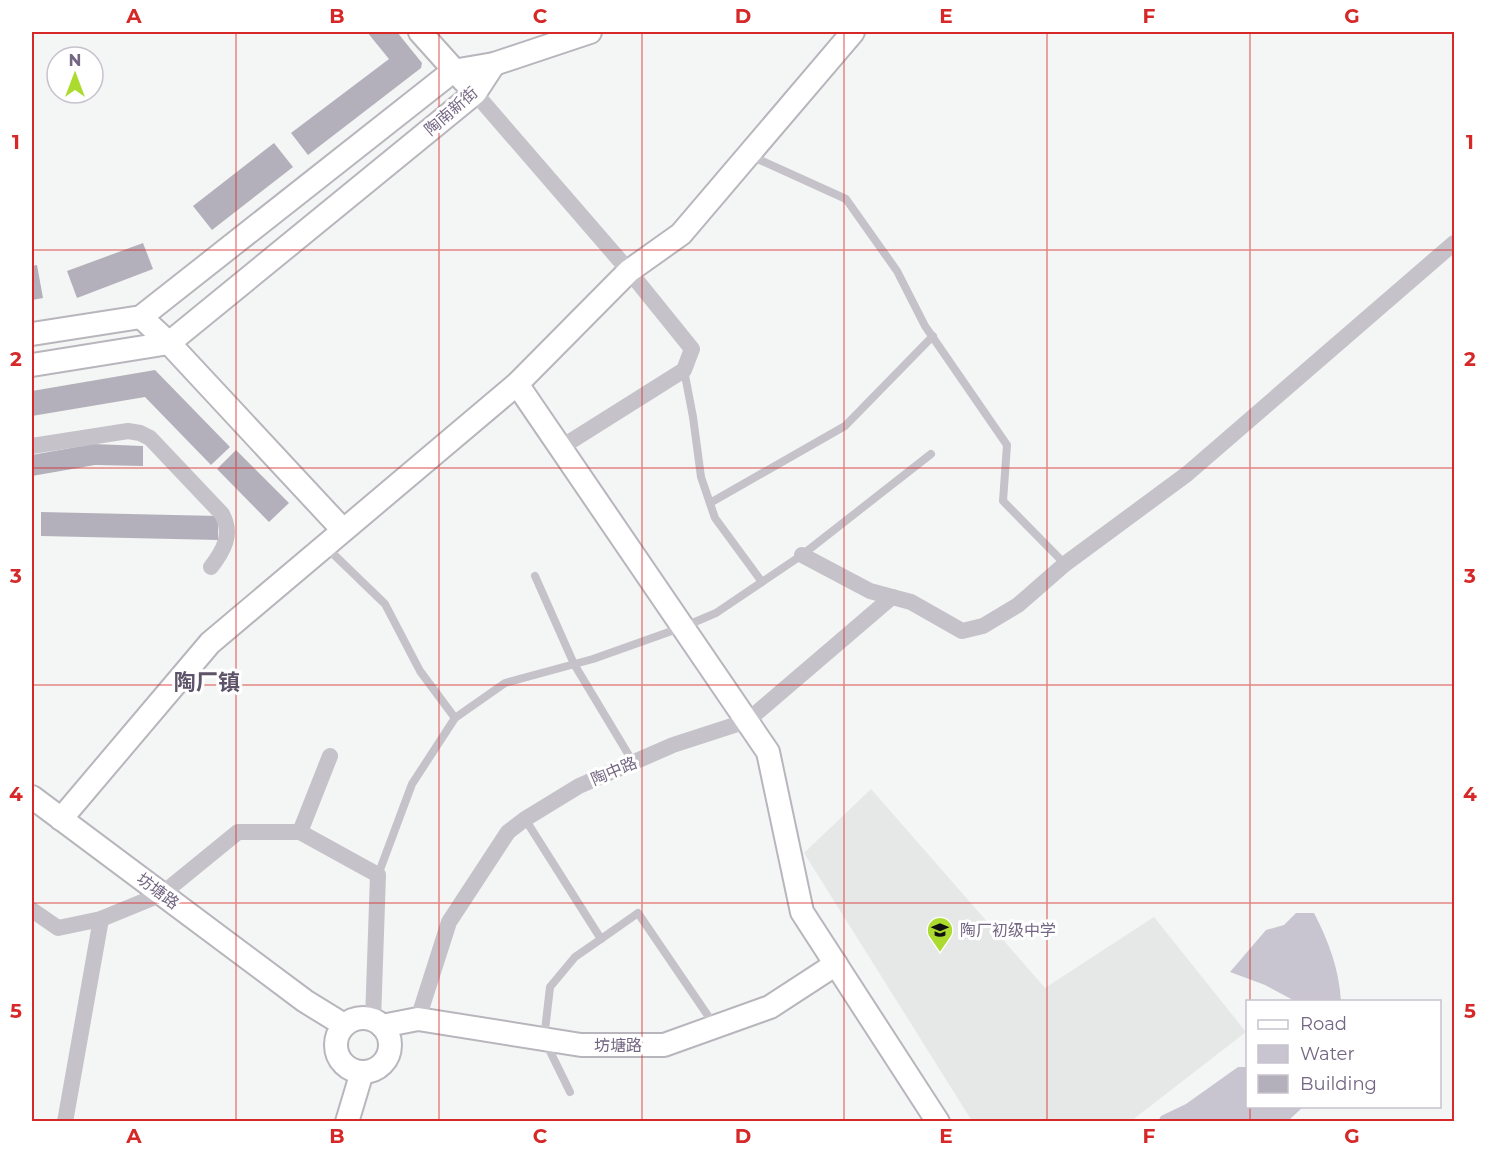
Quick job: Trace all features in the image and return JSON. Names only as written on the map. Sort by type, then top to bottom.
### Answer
[{"type":"street","points":[[420,32],[629,271],[692,350],[684,370],[560,448]]},
{"type":"street","points":[[494,64],[590,32]]},
{"type":"street","points":[[61,819],[210,643],[517,384],[629,271],[681,234],[853,32]]},
{"type":"street","name":"陶南新街","points":[[32,334],[141,317],[453,71],[494,64]]},
{"type":"street","name":"陶南新街","points":[[169,343],[475,93],[494,64]]},
{"type":"street","points":[[802,555],[870,591],[911,602],[962,631],[983,626],[1018,605],[1065,564],[1187,474],[1455,243]]},
{"type":"street","points":[[141,317],[169,343],[343,530]]},
{"type":"street","points":[[32,365],[169,343]]},
{"type":"street","points":[[517,384],[768,752],[802,912],[938,1122]]},
{"type":"street","points":[[32,446],[128,431],[150,438],[226,521],[226,543],[223,552],[211,567]]},
{"type":"street","name":"陶中路","points":[[418,1020],[448,922],[508,832],[579,786],[673,745],[747,721],[892,597]]},
{"type":"street","points":[[300,832],[330,756]]},
{"type":"street","name":"坊塘路","points":[[32,797],[305,1001],[344,1025]]},
{"type":"street","points":[[32,909],[58,927],[101,919],[162,894],[238,832],[300,832],[378,875],[378,1023]]},
{"type":"street","points":[[65,1122],[101,919]]},
{"type":"street","name":"坊塘路","points":[[378,1023],[418,1020],[581,1045],[663,1045],[770,1007],[836,964]]},
{"type":"street","points":[[363,1017],[378,1023],[388,1035],[390,1045],[388,1055],[381,1064],[373,1070],[362,1072],[343,1063],[337,1054],[335,1044],[344,1025],[353,1019],[363,1017]]},
{"type":"street","points":[[346,1122],[362,1072]]},
{"type":"lane","points":[[748,155],[846,199],[897,271],[933,336],[1007,445],[1004,501],[1065,564]]},
{"type":"lane","points":[[710,503],[845,426],[933,336]]},
{"type":"lane","points":[[684,370],[701,477],[715,519],[762,582]]},
{"type":"lane","points":[[378,875],[412,784],[455,718],[505,683],[574,664],[683,627],[716,613],[802,555],[931,454]]},
{"type":"lane","points":[[325,545],[385,604],[420,671],[455,718]]},
{"type":"lane","points":[[535,576],[574,664],[633,762]]},
{"type":"lane","points":[[525,819],[601,939]]},
{"type":"lane","points":[[570,1092],[544,1039],[550,987],[575,957],[638,913],[715,1027]]},
{"type":"shaded area","name":"陶厂初级中学","points":[[871,789],[1045,988],[1154,917],[1246,1032],[1131,1121],[972,1121],[804,853]]},
{"type":"water","points":[[1296,913],[1314,913],[1332,956],[1341,1000],[1293,1000],[1265,985],[1230,972],[1266,930],[1284,925]]},
{"type":"water","points":[[1238,1067],[1246,1067],[1246,1108],[1302,1108],[1288,1121],[1158,1121],[1161,1116],[1186,1104]]},
{"type":"building","points":[[367,32],[397,32],[422,63],[421,68],[308,155],[291,133],[389,59]]},
{"type":"building","points":[[274,143],[293,167],[212,230],[193,206]]},
{"type":"building","points":[[143,243],[153,269],[77,298],[67,271]]},
{"type":"building","points":[[37,265],[43,298],[32,300],[32,266]]},
{"type":"building","points":[[155,370],[230,447],[211,465],[145,397],[32,416],[32,391]]},
{"type":"building","points":[[93,444],[143,446],[143,466],[95,465],[32,476],[32,455]]},
{"type":"building","points":[[236,450],[289,503],[269,522],[217,469]]},
{"type":"building","points":[[41,512],[218,516],[218,540],[41,536]]},
{"type":"place","name":"陶厂初级中学","points":[[940,953]]},
{"type":"district","name":"陶厂镇","points":[[207,682]]}]
